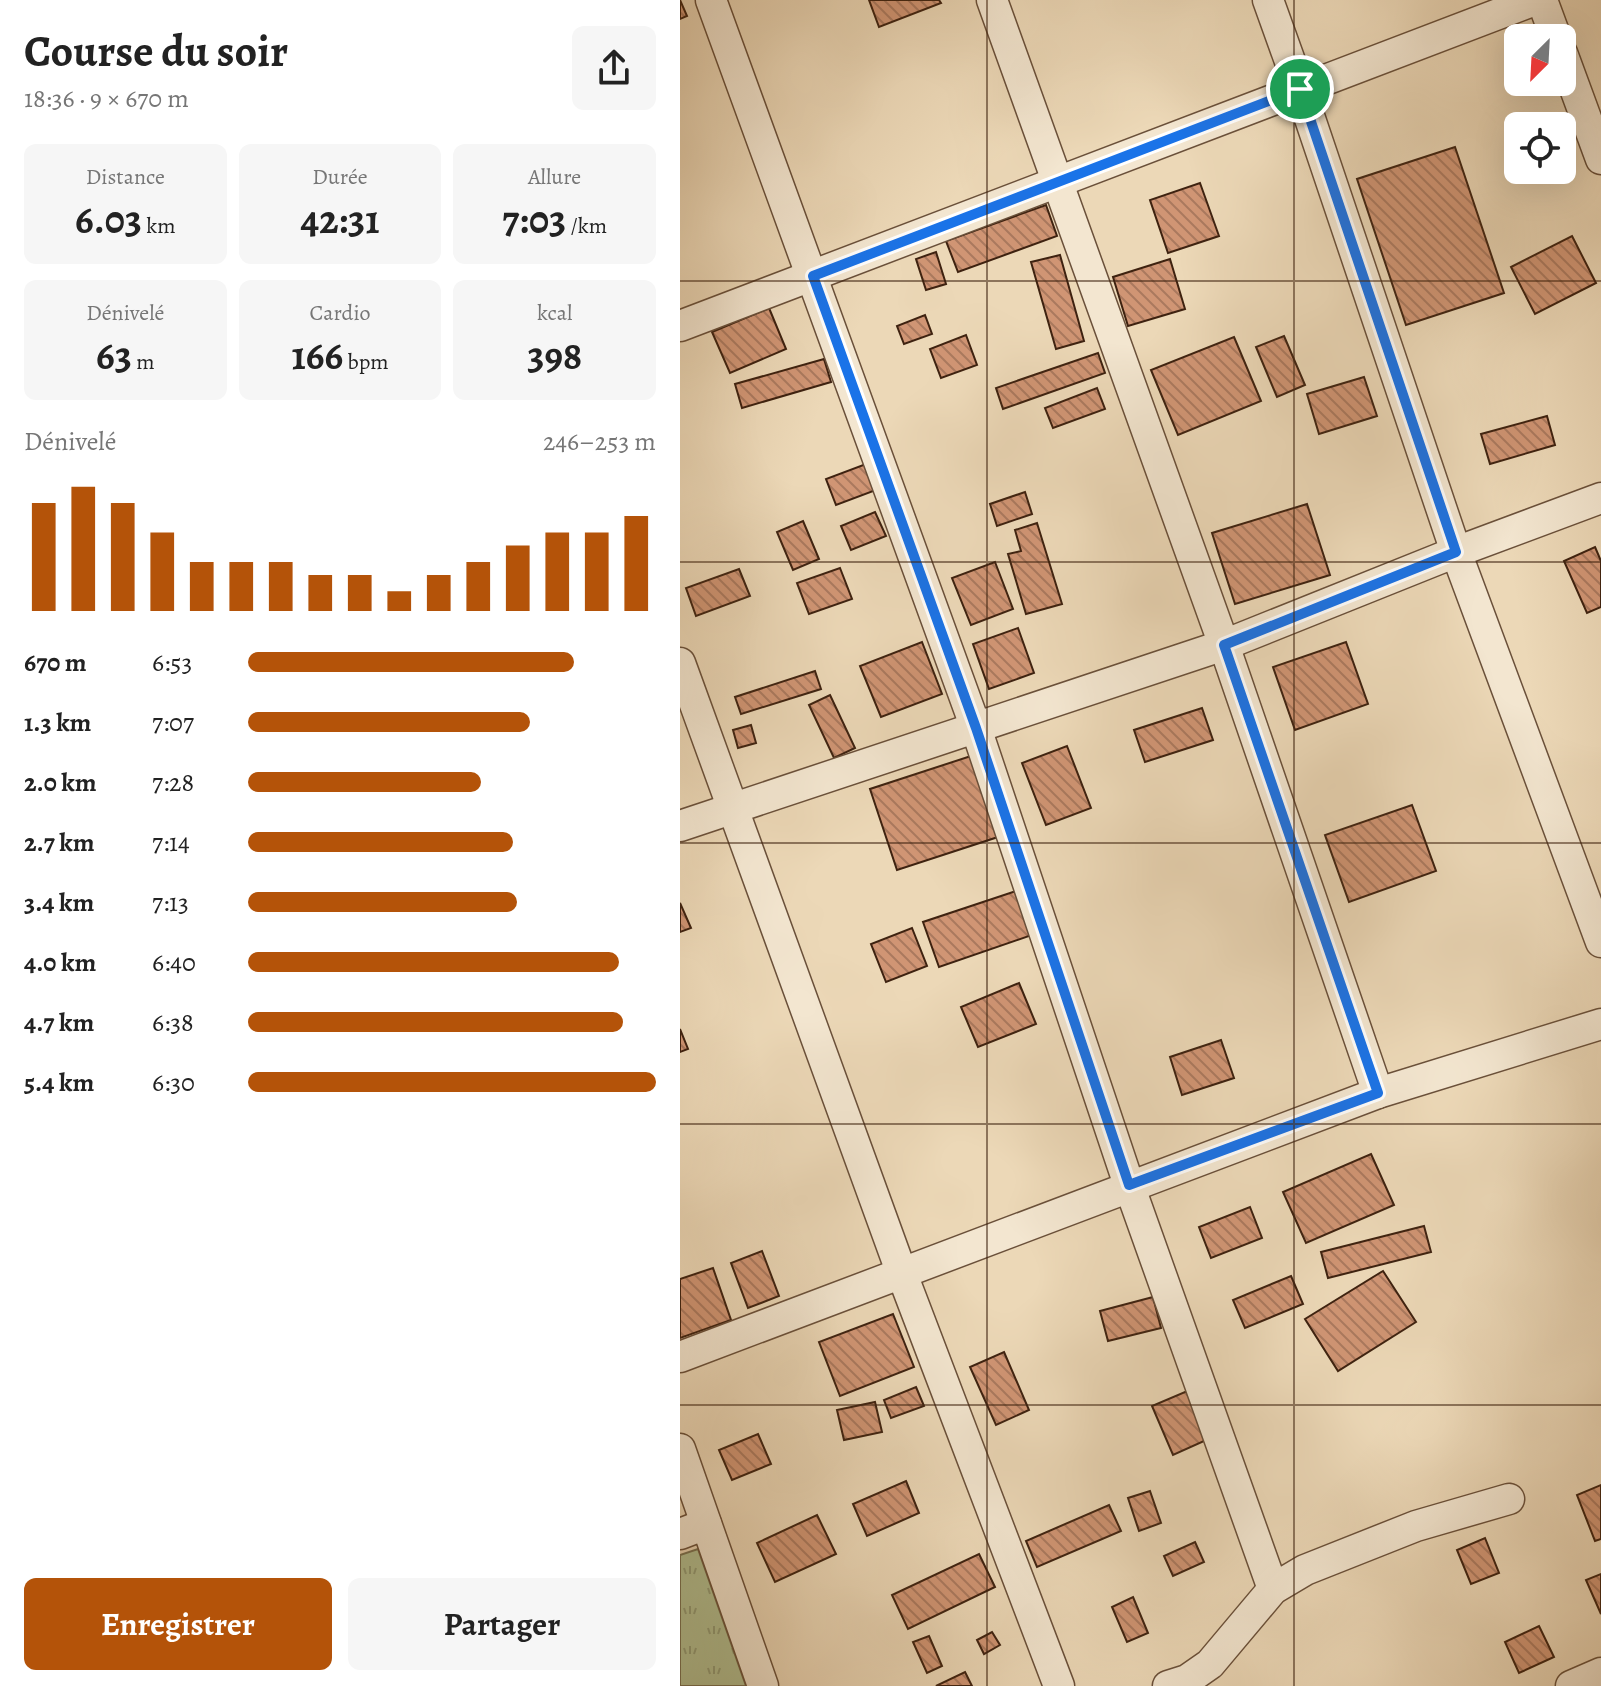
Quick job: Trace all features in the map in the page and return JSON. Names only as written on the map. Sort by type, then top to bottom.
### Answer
[{"type":"street","points":[[711,0],[976,728],[1129,1185],[1273,1589]]},
{"type":"street","points":[[992,0],[1224,645],[1378,1093]]},
{"type":"street","points":[[1268,0],[1456,552],[1601,942]]},
{"type":"street","points":[[680,326],[1535,0]]},
{"type":"street","points":[[1542,0],[1551,24]]},
{"type":"street","points":[[1576,91],[1601,159]]},
{"type":"street","points":[[680,826],[1224,645],[1601,498]]},
{"type":"street","points":[[680,663],[902,1274],[1059,1686]]},
{"type":"street","points":[[680,1357],[1378,1093],[1601,1024]]},
{"type":"street","points":[[680,1449],[693,1529],[763,1686]]},
{"type":"street","points":[[1168,1686],[1187,1680],[1210,1664],[1273,1589],[1325,1561],[1416,1526],[1509,1499]]},
{"type":"street","points":[[1571,1686],[1601,1673]]},
{"type":"green space","points":[[698,1549],[746,1686],[680,1686],[680,1555]]},
{"type":"building","points":[[680,0],[687,16],[680,19]]},
{"type":"building","points":[[869,0],[939,0],[941,3],[879,27]]},
{"type":"building","points":[[1455,147],[1504,293],[1406,325],[1357,179]]},
{"type":"building","points":[[1200,183],[1219,236],[1168,253],[1150,200]]},
{"type":"building","points":[[1046,205],[1057,236],[958,272],[946,241]]},
{"type":"building","points":[[1572,236],[1596,283],[1535,314],[1511,267]]},
{"type":"building","points":[[936,252],[946,284],[926,290],[916,259]]},
{"type":"building","points":[[1060,255],[1084,341],[1056,349],[1031,262]]},
{"type":"building","points":[[1170,259],[1185,309],[1128,326],[1113,277]]},
{"type":"building","points":[[769,308],[786,349],[730,373],[712,332]]},
{"type":"building","points":[[925,315],[932,334],[904,344],[897,326]]},
{"type":"building","points":[[966,335],[977,365],[941,378],[930,349]]},
{"type":"building","points":[[1284,336],[1305,385],[1277,397],[1256,347]]},
{"type":"building","points":[[1234,337],[1261,401],[1178,435],[1151,370]]},
{"type":"building","points":[[1098,353],[1105,373],[1003,409],[996,388]]},
{"type":"building","points":[[824,359],[831,382],[742,408],[735,384]]},
{"type":"building","points":[[1364,377],[1377,416],[1319,434],[1307,394]]},
{"type":"building","points":[[1097,388],[1105,409],[1053,428],[1045,408]]},
{"type":"building","points":[[1547,416],[1555,445],[1490,464],[1481,434]]},
{"type":"building","points":[[866,464],[876,490],[836,505],[826,479]]},
{"type":"building","points":[[1025,492],[1032,514],[997,526],[990,504]]},
{"type":"building","points":[[1307,504],[1330,575],[1235,604],[1212,533]]},
{"type":"building","points":[[875,512],[886,536],[851,550],[841,526]]},
{"type":"building","points":[[803,521],[819,559],[793,570],[777,532]]},
{"type":"building","points":[[1037,523],[1062,604],[1026,614],[1008,554],[1021,551],[1015,530]]},
{"type":"building","points":[[1595,547],[1601,561],[1601,607],[1587,613],[1564,561]]},
{"type":"building","points":[[995,562],[1013,609],[971,625],[952,578]]},
{"type":"building","points":[[840,568],[852,599],[809,614],[797,583]]},
{"type":"building","points":[[739,569],[750,596],[696,616],[686,588]]},
{"type":"building","points":[[1018,628],[1034,673],[989,689],[973,644]]},
{"type":"building","points":[[922,642],[942,694],[881,717],[860,666]]},
{"type":"building","points":[[1346,642],[1368,704],[1295,730],[1273,667]]},
{"type":"building","points":[[815,671],[821,689],[741,714],[735,697]]},
{"type":"building","points":[[830,695],[855,748],[834,758],[809,705]]},
{"type":"building","points":[[1202,708],[1213,740],[1145,762],[1134,730]]},
{"type":"building","points":[[751,725],[756,743],[738,748],[733,730]]},
{"type":"building","points":[[1067,746],[1091,808],[1046,825],[1022,763]]},
{"type":"building","points":[[974,755],[1001,836],[897,870],[870,789]]},
{"type":"building","points":[[1412,805],[1436,871],[1349,902],[1325,835]]},
{"type":"building","points":[[1016,891],[1032,935],[939,967],[923,922]]},
{"type":"building","points":[[680,903],[691,928],[680,932]]},
{"type":"building","points":[[912,928],[927,966],[886,982],[871,944]]},
{"type":"building","points":[[1019,983],[1036,1024],[978,1047],[961,1007]]},
{"type":"building","points":[[680,1029],[688,1049],[680,1052]]},
{"type":"building","points":[[1221,1040],[1234,1078],[1182,1095],[1170,1057]]},
{"type":"building","points":[[1371,1154],[1394,1205],[1306,1243],[1283,1192]]},
{"type":"building","points":[[1250,1207],[1262,1238],[1211,1258],[1199,1227]]},
{"type":"building","points":[[1424,1226],[1431,1252],[1328,1278],[1321,1252]]},
{"type":"building","points":[[762,1251],[779,1296],[748,1308],[731,1263]]},
{"type":"building","points":[[713,1268],[731,1320],[680,1338],[680,1279]]},
{"type":"building","points":[[1383,1271],[1416,1322],[1338,1371],[1305,1319]]},
{"type":"building","points":[[1291,1276],[1303,1304],[1245,1328],[1233,1300]]},
{"type":"building","points":[[1153,1297],[1161,1328],[1108,1341],[1100,1311]]},
{"type":"building","points":[[893,1314],[914,1367],[840,1396],[819,1342]]},
{"type":"building","points":[[1004,1352],[1029,1410],[996,1425],[970,1367]]},
{"type":"building","points":[[916,1387],[924,1406],[891,1418],[884,1400]]},
{"type":"building","points":[[1192,1389],[1213,1437],[1173,1455],[1152,1406]]},
{"type":"building","points":[[875,1402],[882,1432],[844,1440],[837,1410]]},
{"type":"building","points":[[758,1434],[771,1464],[732,1480],[719,1450]]},
{"type":"building","points":[[906,1481],[919,1513],[867,1536],[853,1504]]},
{"type":"building","points":[[1601,1485],[1601,1539],[1595,1541],[1577,1495]]},
{"type":"building","points":[[1150,1491],[1161,1523],[1139,1531],[1128,1498]]},
{"type":"building","points":[[1109,1505],[1121,1531],[1037,1567],[1026,1541]]},
{"type":"building","points":[[817,1515],[836,1554],[775,1582],[757,1543]]},
{"type":"building","points":[[1485,1538],[1499,1573],[1471,1584],[1457,1550]]},
{"type":"building","points":[[1195,1542],[1204,1562],[1173,1576],[1164,1556]]},
{"type":"building","points":[[979,1554],[995,1587],[908,1629],[892,1595]]},
{"type":"building","points":[[1601,1574],[1601,1614],[1586,1580]]},
{"type":"building","points":[[1133,1597],[1148,1633],[1127,1642],[1112,1607]]},
{"type":"building","points":[[1539,1626],[1554,1657],[1519,1673],[1505,1642]]},
{"type":"building","points":[[992,1632],[1000,1645],[984,1654],[977,1640]]},
{"type":"building","points":[[929,1636],[942,1666],[927,1673],[913,1642]]},
{"type":"building","points":[[965,1672],[972,1686],[936,1686]]},
{"type":"route","points":[[1300,89],[1456,552],[1224,645],[1378,1093],[1129,1185],[976,728],[813,276],[1300,89]]}]
